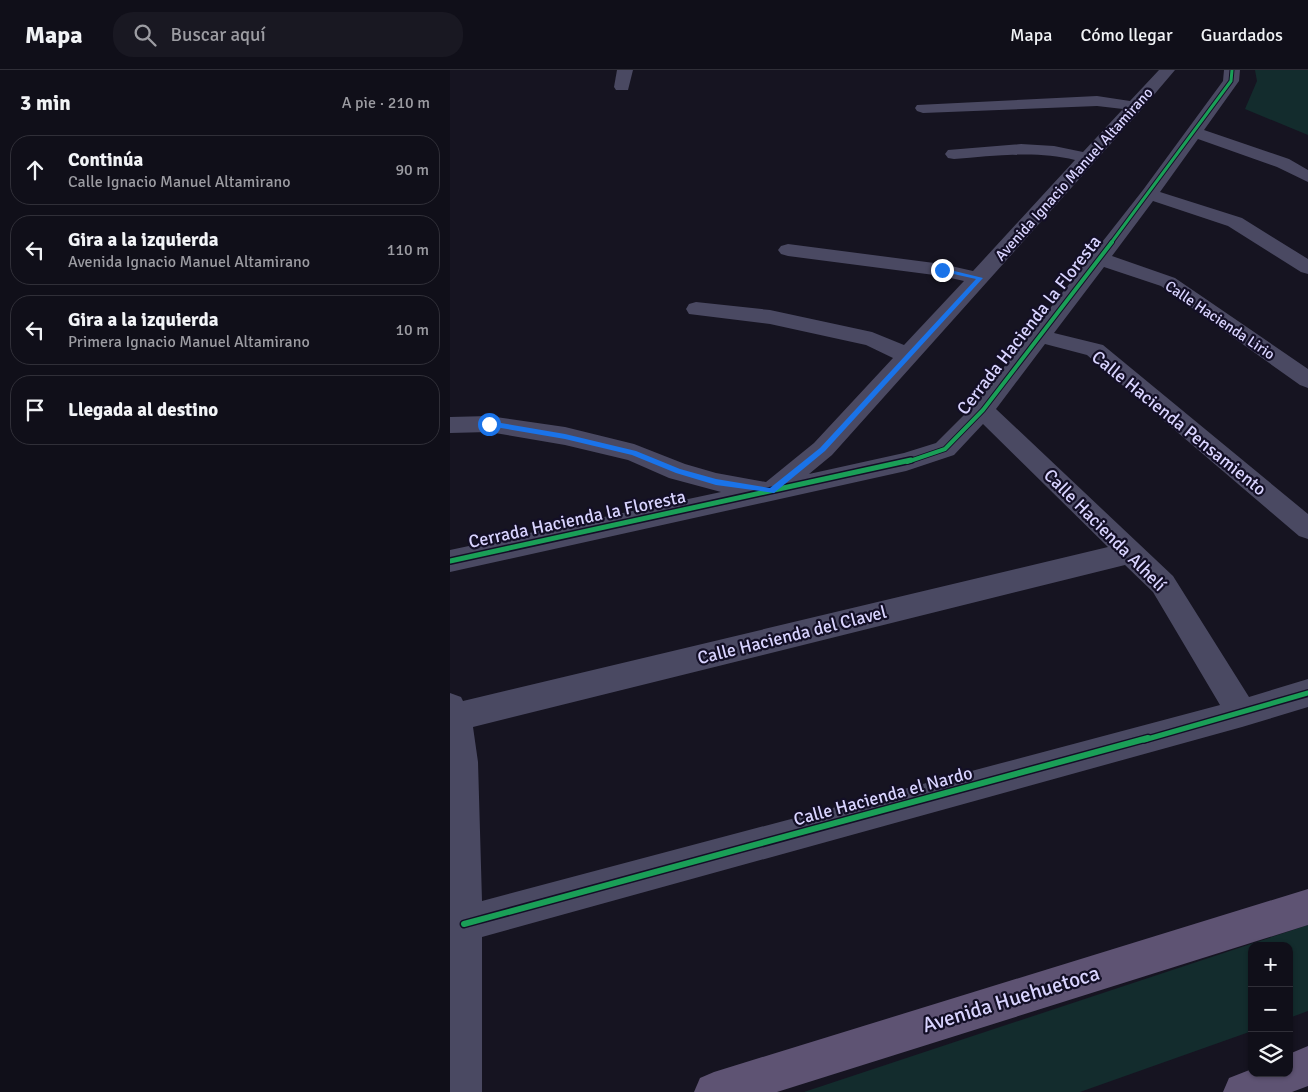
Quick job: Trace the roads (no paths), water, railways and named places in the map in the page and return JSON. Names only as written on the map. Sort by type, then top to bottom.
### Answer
[{"type":"main road","name":"Avenida Huehuetoca","points":[[714,1092],[1308,907]]},
{"type":"main road","points":[[1243,1092],[1308,1066]]},
{"type":"street","points":[[622,87],[625,70]]},
{"type":"street","name":"Avenida Ignacio Manuel Altamirano","points":[[771,491],[823,449],[1167,70]]},
{"type":"street","name":"Cerrada Hacienda la Floresta","points":[[450,561],[906,462],[945,449],[984,410],[1098,258],[1149,194],[1231,81],[1232,70]]},
{"type":"street","points":[[924,108],[1097,101],[1120,102],[1135,107]]},
{"type":"street","points":[[1195,132],[1283,163],[1308,177]]},
{"type":"street","points":[[954,154],[1044,149],[1088,158]]},
{"type":"street","points":[[1149,194],[1235,222],[1308,268]]},
{"type":"street","points":[[788,250],[942,270],[980,278]]},
{"type":"street","name":"Calle Hacienda Lirio","points":[[1098,258],[1168,282],[1308,380]]},
{"type":"street","points":[[696,309],[770,317],[872,339],[908,356]]},
{"type":"street","name":"Calle Hacienda Pensamiento","points":[[1039,336],[1095,350],[1308,529]]},
{"type":"street","name":"Calle Hacienda Alhelí","points":[[984,410],[1163,584],[1242,713]]},
{"type":"street","points":[[450,425],[489,424],[565,436],[634,453],[678,471],[716,482],[771,491]]},
{"type":"street","name":"Calle Hacienda del Clavel","points":[[453,712],[1129,553]]},
{"type":"street","name":"Calle Hacienda el Nardo","points":[[464,924],[1242,713],[1308,693]]},
{"type":"street","points":[[453,712],[460,744],[458,872],[464,924],[462,1092]]}]
